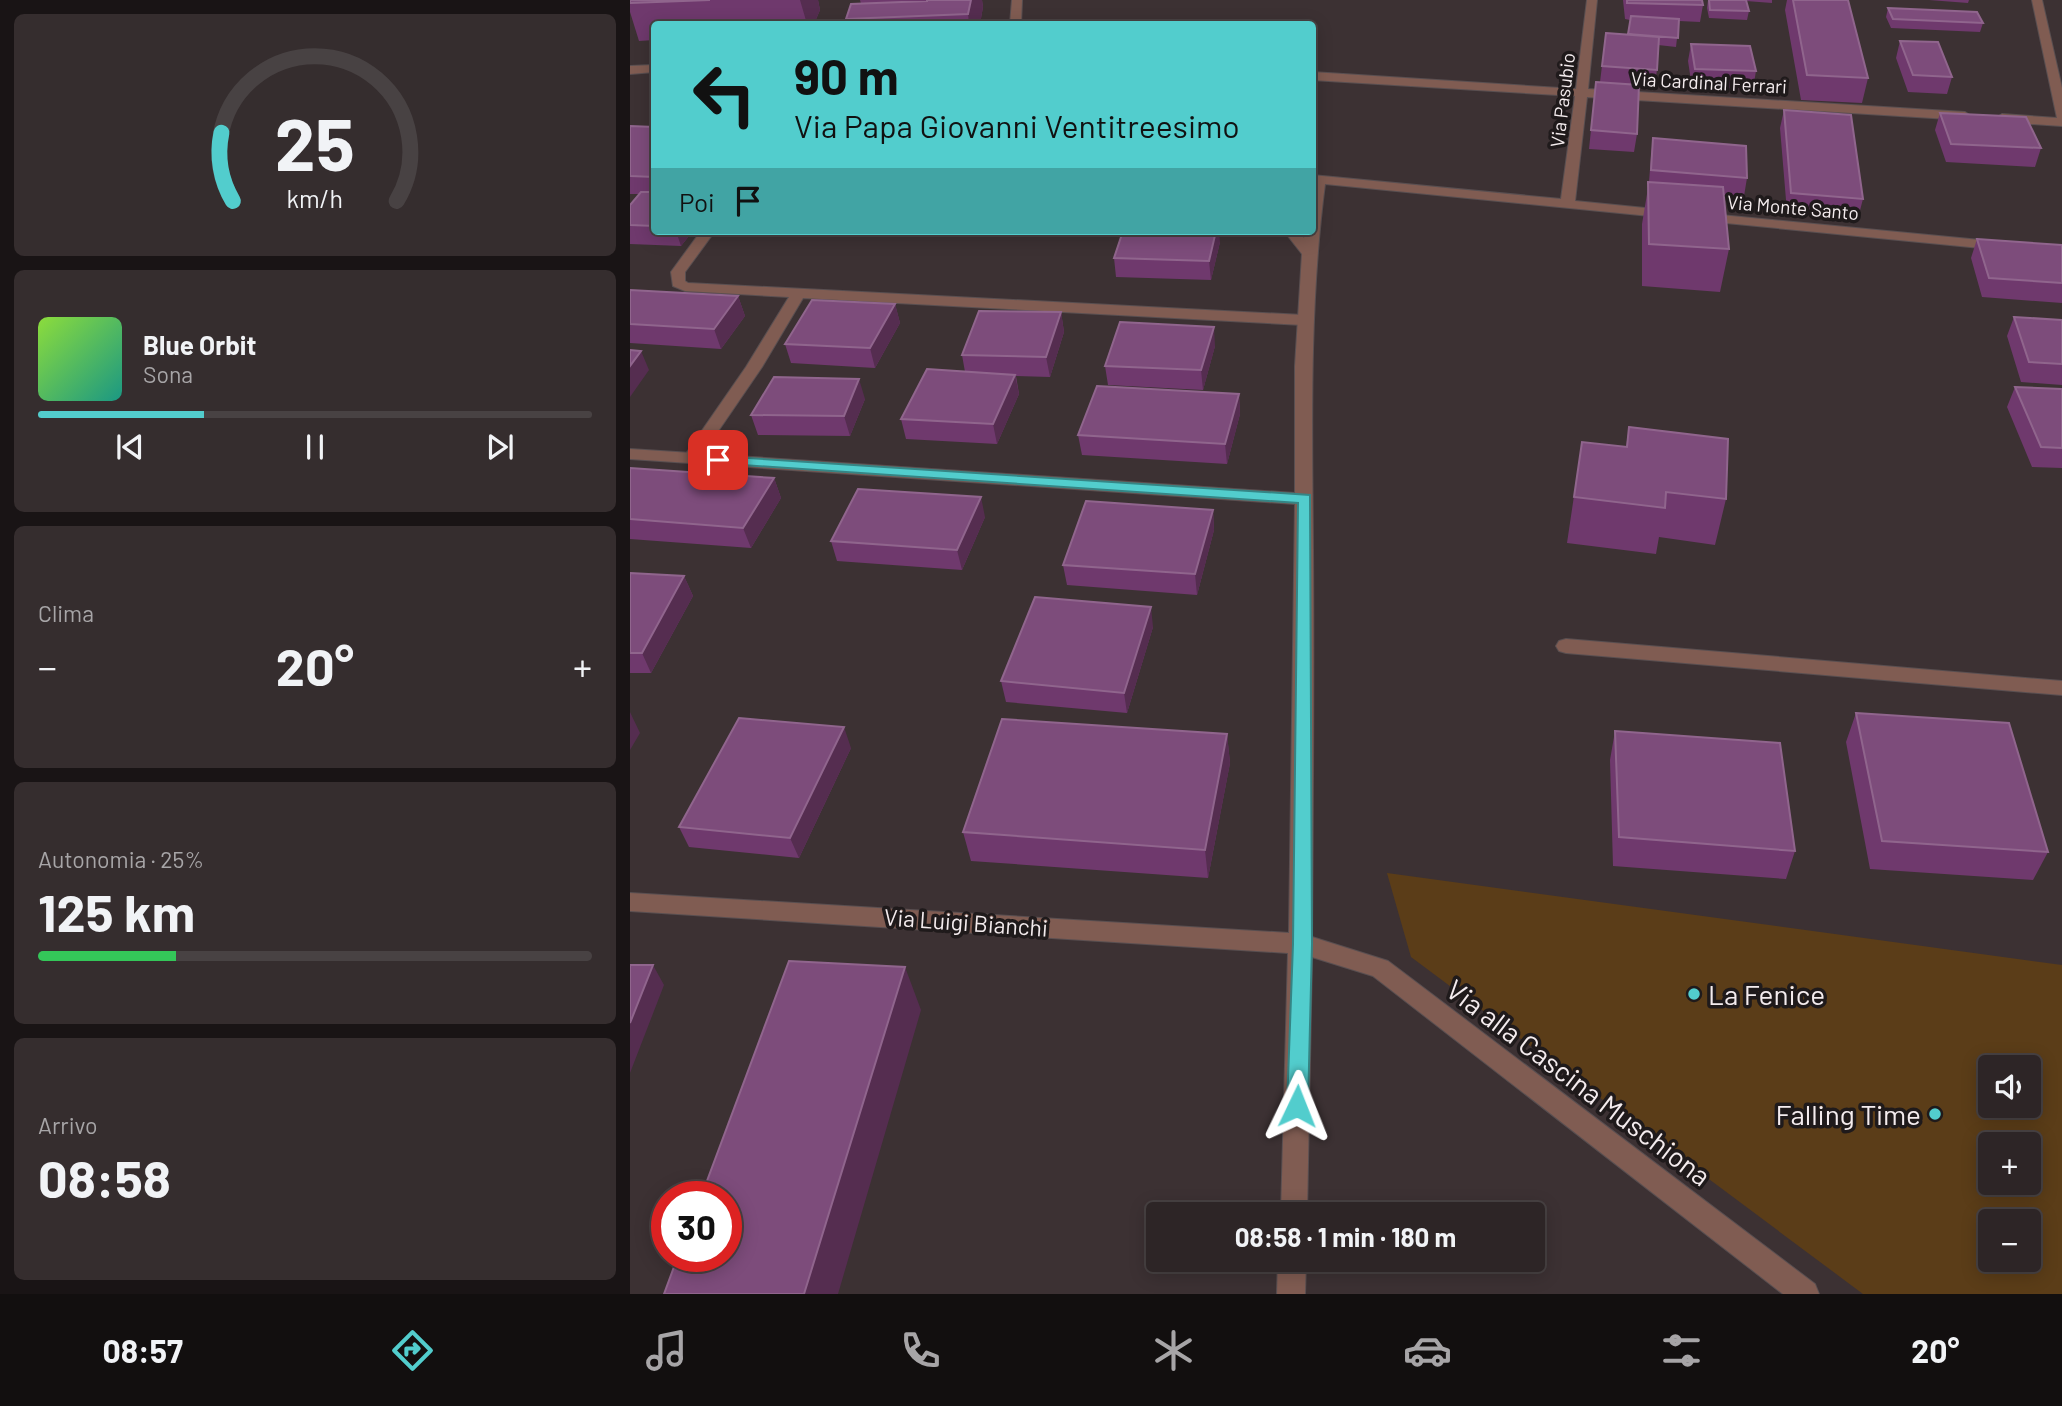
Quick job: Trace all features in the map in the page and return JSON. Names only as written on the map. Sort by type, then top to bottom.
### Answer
[{"type":"street","points":[[1016,21],[1017,0]]},
{"type":"street","name":"Via Pasubio","points":[[1567,205],[1583,93],[1592,0]]},
{"type":"street","points":[[2036,0],[2062,116]]},
{"type":"street","points":[[630,70],[651,69]]},
{"type":"street","name":"Via Cardinal Ferrari","points":[[1316,76],[2062,122]]},
{"type":"street","name":"Via Monte Santo","points":[[1316,179],[2021,247]]},
{"type":"street","points":[[705,235],[678,272],[678,283],[685,287],[1303,320]]},
{"type":"street","points":[[1294,235],[1309,253]]},
{"type":"street","points":[[1294,1202],[1302,944],[1305,499],[1303,320],[1311,235]]},
{"type":"street","points":[[691,458],[754,367],[799,293]]},
{"type":"street","points":[[630,454],[1305,499]]},
{"type":"street","points":[[1566,646],[2062,688]]},
{"type":"street","name":"Via Luigi Bianchi","points":[[630,902],[1302,944]]},
{"type":"street","name":"Via alla Cascina Muschiona","points":[[1302,944],[1380,968],[1805,1294]]},
{"type":"street","points":[[1291,1294],[1292,1272]]},
{"type":"shaded area","points":[[1387,873],[2062,965],[2062,1294],[1863,1294],[1411,957]]},
{"type":"building","points":[[630,0],[710,0],[630,3]]},
{"type":"building","points":[[971,0],[968,14],[846,19],[851,4]]},
{"type":"building","points":[[1627,0],[1702,0],[1703,5],[1627,3]]},
{"type":"building","points":[[1709,0],[1746,0],[1749,11],[1710,10]]},
{"type":"building","points":[[1793,0],[1848,0],[1868,78],[1807,75]]},
{"type":"building","points":[[1888,8],[1977,12],[1983,23],[1893,19]]},
{"type":"building","points":[[1631,16],[1679,19],[1678,38],[1628,34]]},
{"type":"building","points":[[1606,33],[1659,37],[1657,70],[1602,66]]},
{"type":"building","points":[[1900,41],[1938,42],[1952,77],[1913,75]]},
{"type":"building","points":[[1691,44],[1750,46],[1756,71],[1695,69]]},
{"type":"building","points":[[1596,82],[1639,85],[1637,134],[1591,130]]},
{"type":"building","points":[[1784,110],[1851,115],[1863,199],[1791,193]]},
{"type":"building","points":[[1940,113],[2026,117],[2041,148],[1951,144]]},
{"type":"building","points":[[630,126],[651,127],[651,177],[630,176]]},
{"type":"building","points":[[1653,138],[1746,146],[1747,178],[1651,170]]},
{"type":"building","points":[[1648,182],[1723,187],[1729,249],[1649,244]]},
{"type":"building","points":[[641,192],[651,192],[651,226],[630,225],[630,205]]},
{"type":"building","points":[[1122,235],[1215,235],[1209,261],[1114,258]]},
{"type":"building","points":[[1977,239],[2062,245],[2062,283],[1989,278]]},
{"type":"building","points":[[630,290],[738,296],[714,329],[630,324]]},
{"type":"building","points":[[812,300],[895,304],[870,348],[785,344]]},
{"type":"building","points":[[979,311],[1061,312],[1046,357],[962,355]]},
{"type":"building","points":[[2014,317],[2062,320],[2062,364],[2029,362]]},
{"type":"building","points":[[1120,322],[1214,327],[1201,370],[1105,366]]},
{"type":"building","points":[[630,350],[641,351],[630,366]]},
{"type":"building","points":[[927,369],[1015,375],[993,424],[901,419]]},
{"type":"building","points":[[774,377],[859,379],[844,416],[751,415]]},
{"type":"building","points":[[1097,386],[1239,394],[1225,444],[1078,435]]},
{"type":"building","points":[[2015,387],[2062,389],[2062,448],[2041,447]]},
{"type":"building","points":[[1629,427],[1728,439],[1726,499],[1666,492],[1665,508],[1574,497],[1582,442],[1627,447]]},
{"type":"building","points":[[630,468],[774,478],[743,528],[630,519]]},
{"type":"building","points":[[858,489],[981,497],[957,550],[831,541]]},
{"type":"building","points":[[1086,501],[1213,510],[1195,574],[1063,565]]},
{"type":"building","points":[[630,573],[684,576],[642,653],[630,653]]},
{"type":"building","points":[[1035,597],[1151,607],[1124,693],[1001,681]]},
{"type":"building","points":[[1856,713],[2009,723],[2048,852],[1882,841]]},
{"type":"building","points":[[739,718],[844,727],[790,838],[679,827]]},
{"type":"building","points":[[1002,719],[1227,734],[1205,850],[963,832]]},
{"type":"building","points":[[1615,731],[1780,743],[1795,851],[1619,837]]},
{"type":"building","points":[[789,961],[905,967],[804,1294],[664,1294],[672,1272],[742,1272],[742,1181],[707,1181]]},
{"type":"building","points":[[630,965],[653,965],[630,1023]]},
{"type":"place","name":"La Fenice","points":[[1694,994]]},
{"type":"place","name":"Falling Time","points":[[1935,1114]]},
{"type":"route","points":[[718,460],[1305,499],[1302,944],[1297,1106]]}]
